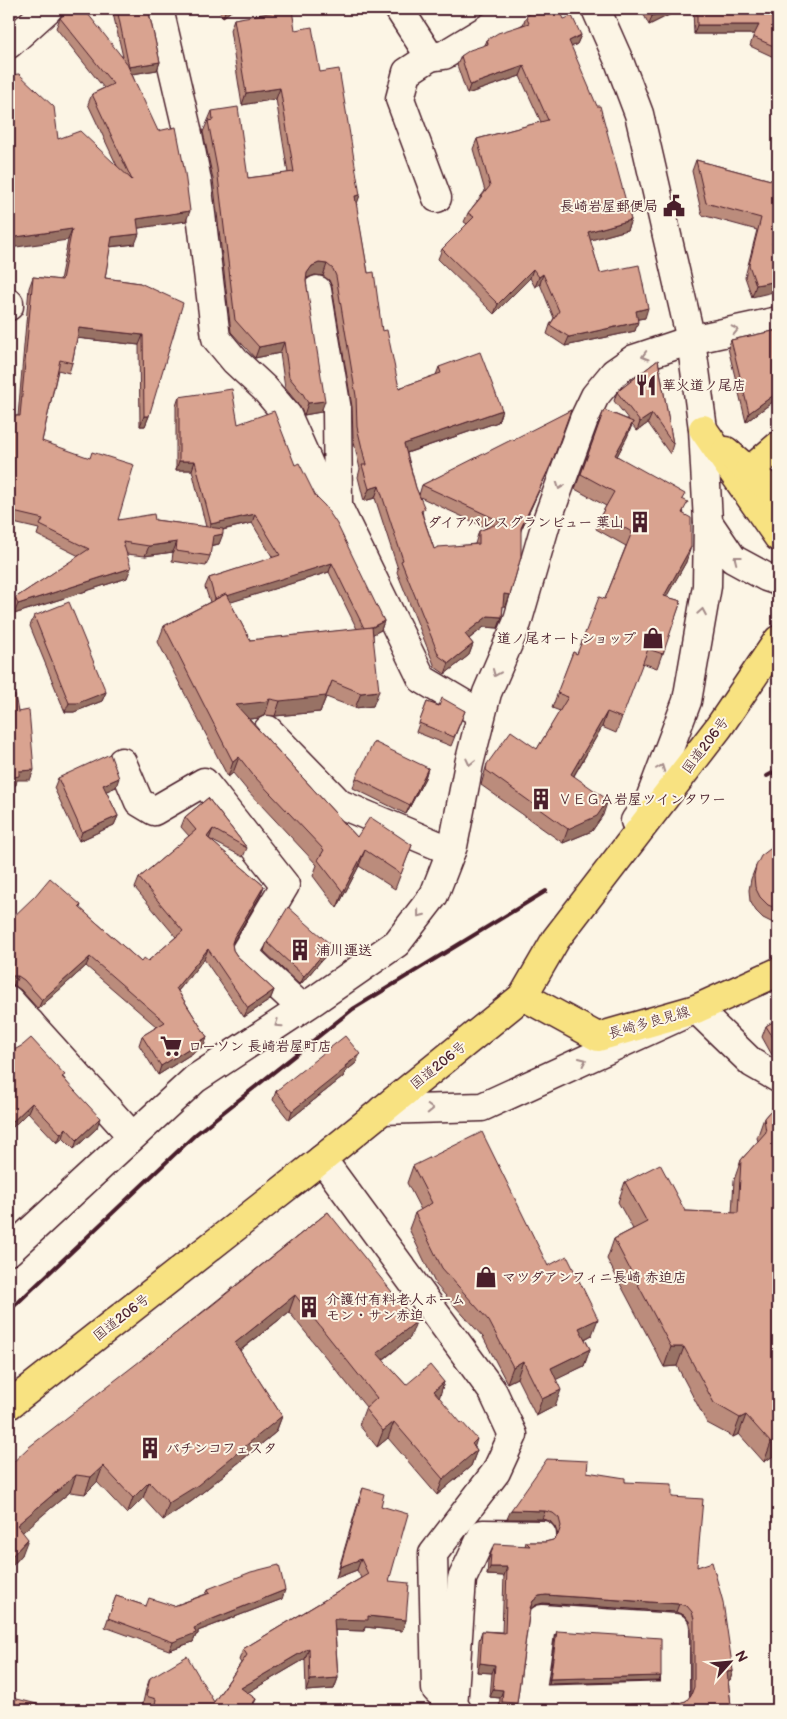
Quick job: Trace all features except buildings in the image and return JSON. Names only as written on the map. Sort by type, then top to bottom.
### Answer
[{"type":"main road","points":[[703,429],[778,496]]},
{"type":"main road","points":[[703,429],[778,536]]},
{"type":"main road","points":[[749,471],[778,446]]},
{"type":"main road","name":"国道206号","points":[[9,1405],[322,1159],[523,996],[556,939],[719,727],[778,640]]},
{"type":"main road","name":"長崎多良見線","points":[[523,996],[598,1037],[696,1008],[778,972]]},
{"type":"street","points":[[9,44],[48,9]]},
{"type":"street","points":[[159,9],[187,128],[197,181],[216,338],[287,415],[312,471],[327,499],[338,507]]},
{"type":"street","points":[[399,9],[430,57]]},
{"type":"street","points":[[437,198],[400,99],[407,72],[430,57],[444,55],[520,9]]},
{"type":"street","points":[[564,930],[650,799],[687,701],[707,586],[708,522],[703,429],[691,340],[639,114],[596,9]]},
{"type":"street","points":[[317,290],[337,410],[338,507],[422,679],[481,714]]},
{"type":"street","points":[[9,1251],[195,1079],[398,943],[434,895],[451,851],[487,693],[517,623],[546,523],[584,419],[595,396],[614,374],[634,359],[691,340],[778,321]]},
{"type":"street","points":[[708,522],[733,559],[766,577],[778,581]]},
{"type":"street","points":[[268,730],[340,804],[451,851]]},
{"type":"street","points":[[122,762],[139,802],[154,811],[204,782],[285,885],[244,954],[302,1008]]},
{"type":"street","points":[[9,1000],[132,1136]]},
{"type":"street","points":[[382,1110],[482,1108],[696,1008],[752,1063],[778,1078]]},
{"type":"street","points":[[9,1043],[30,1023]]},
{"type":"street","points":[[322,1159],[493,1392],[513,1435],[496,1472],[433,1554],[436,1689],[455,1708]]},
{"type":"street","points":[[455,1708],[462,1579],[483,1534],[542,1535]]},
{"type":"street","points":[[542,1618],[675,1628],[675,1696],[530,1705],[542,1618]]},
{"type":"railway","points":[[767,776],[778,770]]},
{"type":"railway","points":[[9,1311],[196,1134],[353,1009],[546,891]]},
{"type":"place","name":"長崎岩屋郵便局","points":[[674,206]]},
{"type":"place","name":"華火道ノ尾店","points":[[646,385]]},
{"type":"place","name":"ダイアパレスグランビュー 葉山","points":[[640,522]]},
{"type":"place","name":"道ノ尾オートショップ","points":[[653,638]]},
{"type":"place","name":"ＶＥＧＡ岩屋ツインタワー","points":[[541,799]]},
{"type":"place","name":"浦川運送","points":[[300,950]]},
{"type":"place","name":"ローソン 長崎岩屋町店","points":[[171,1046]]},
{"type":"place","name":"マツダアンフィニ長崎 赤迫店","points":[[486,1277]]},
{"type":"place","name":"介護付有料老人ホーム モン・サン赤迫","points":[[309,1307]]},
{"type":"place","name":"パチンコフェスタ","points":[[150,1448]]}]
